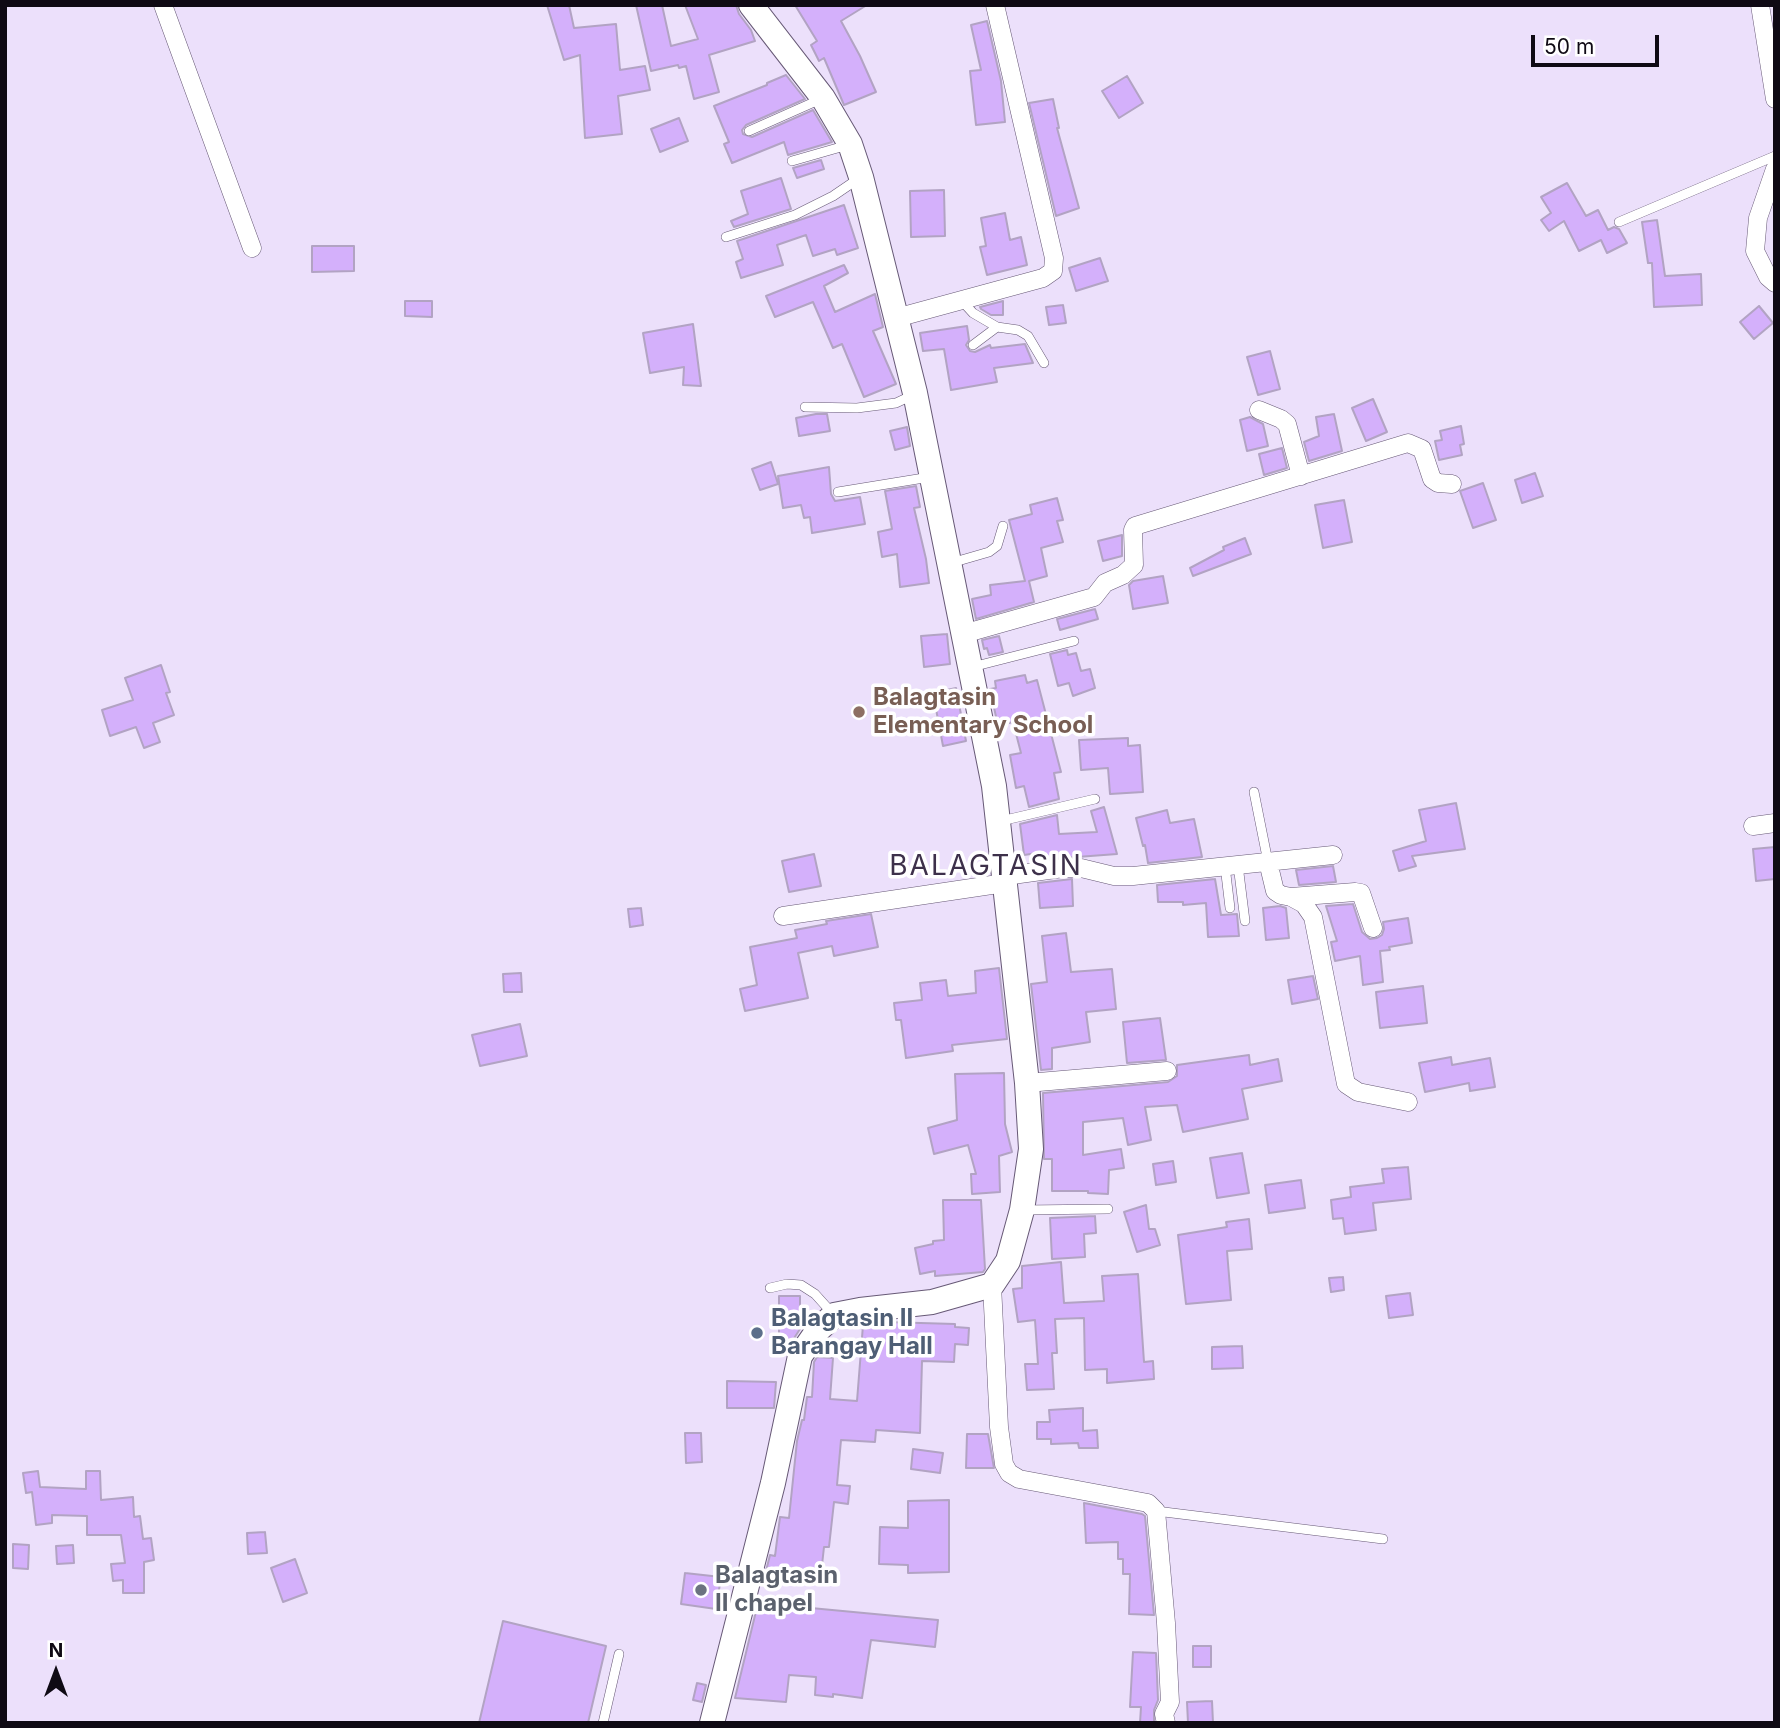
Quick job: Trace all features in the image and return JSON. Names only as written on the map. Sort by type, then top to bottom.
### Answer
[{"type":"street","points":[[163,5],[252,248]]},
{"type":"street","points":[[751,5],[822,98],[849,144],[862,177],[915,393],[994,786],[1027,1083],[1031,1149],[1022,1210],[1008,1261],[992,1285],[999,1427],[1004,1464],[1009,1473],[1019,1479],[1148,1503],[1156,1511],[1167,1623],[1170,1702],[1164,1714],[1166,1723]]},
{"type":"street","points":[[896,318],[1043,278],[1053,271],[1054,258],[995,5]]},
{"type":"street","points":[[1760,5],[1772,64],[1775,99]]},
{"type":"street","points":[[1775,169],[1758,218],[1755,251],[1768,277],[1775,284]]},
{"type":"street","points":[[1259,410],[1287,424],[1301,476]]},
{"type":"street","points":[[963,634],[1094,597],[1105,583],[1124,575],[1134,565],[1135,526],[1408,443],[1422,449],[1432,479],[1438,483],[1452,484]]},
{"type":"street","points":[[1753,827],[1775,823]]},
{"type":"street","points":[[783,916],[1063,868],[1081,868],[1114,876],[1133,876],[1333,855]]},
{"type":"street","points":[[1268,862],[1275,891],[1281,895],[1291,897],[1361,893],[1373,928]]},
{"type":"street","points":[[1291,897],[1304,904],[1313,917],[1346,1084],[1358,1092],[1408,1101]]},
{"type":"street","points":[[1027,1083],[1167,1070]]},
{"type":"street","points":[[712,1723],[773,1483],[800,1356],[818,1330],[834,1315],[933,1302],[992,1285]]},
{"type":"lane","points":[[749,131],[822,98]]},
{"type":"lane","points":[[792,161],[849,144]]},
{"type":"lane","points":[[1619,222],[1775,156]]},
{"type":"lane","points":[[726,237],[795,215],[833,196],[862,177]]},
{"type":"lane","points":[[962,300],[973,313],[998,327],[1018,330],[1028,336],[1044,363]]},
{"type":"lane","points":[[973,345],[998,327]]},
{"type":"lane","points":[[805,407],[857,408],[896,403],[915,393]]},
{"type":"lane","points":[[838,492],[932,476]]},
{"type":"lane","points":[[950,564],[989,552],[997,546],[1003,526]]},
{"type":"lane","points":[[970,668],[1074,641]]},
{"type":"lane","points":[[1254,792],[1268,862]]},
{"type":"lane","points":[[999,822],[1096,799]]},
{"type":"lane","points":[[1230,908],[1232,866]]},
{"type":"lane","points":[[1232,866],[1245,921]]},
{"type":"lane","points":[[1022,1210],[1108,1209]]},
{"type":"lane","points":[[770,1288],[787,1284],[801,1285],[815,1294],[834,1315]]},
{"type":"lane","points":[[1156,1511],[1383,1539]]},
{"type":"lane","points":[[603,1723],[619,1654]]},
{"type":"building","points":[[547,5],[569,5],[574,28],[616,24],[620,70],[645,66],[650,90],[618,96],[622,134],[585,138],[580,55],[564,60]]},
{"type":"building","points":[[636,5],[662,5],[671,46],[698,39],[685,5],[736,5],[755,41],[709,55],[719,92],[694,99],[686,66],[679,68],[678,65],[651,71]]},
{"type":"building","points":[[795,5],[867,5],[841,21],[876,92],[844,105],[824,58],[819,61],[811,45],[817,41]]},
{"type":"building","points":[[987,21],[1001,81],[1005,122],[976,125],[970,71],[981,70],[971,25]]},
{"type":"building","points":[[786,75],[805,99],[746,125],[742,130],[743,134],[752,137],[813,110],[832,142],[788,155],[784,142],[732,163],[724,144],[729,142],[714,106]]},
{"type":"building","points":[[1127,76],[1143,103],[1119,118],[1102,91]]},
{"type":"building","points":[[1053,99],[1057,128],[1079,208],[1056,216],[1029,103]]},
{"type":"building","points":[[679,118],[688,141],[660,152],[651,129]]},
{"type":"building","points":[[821,160],[824,169],[797,178],[793,168]]},
{"type":"building","points":[[781,178],[791,209],[734,227],[731,221],[748,214],[741,191]]},
{"type":"building","points":[[1567,183],[1586,216],[1598,210],[1608,230],[1614,227],[1619,229],[1627,243],[1607,253],[1601,240],[1579,251],[1564,221],[1549,231],[1541,220],[1551,213],[1541,197]]},
{"type":"building","points":[[944,190],[945,236],[911,237],[910,191]]},
{"type":"building","points":[[844,205],[858,248],[837,255],[835,249],[813,256],[806,235],[777,245],[783,265],[741,278],[736,262],[743,259],[737,241]]},
{"type":"building","points":[[1005,213],[1010,240],[1021,237],[1027,265],[987,275],[980,247],[986,246],[981,218]]},
{"type":"building","points":[[1657,220],[1665,276],[1701,274],[1702,305],[1654,307],[1652,263],[1648,263],[1642,222]]},
{"type":"building","points":[[312,246],[354,246],[354,271],[312,272]]},
{"type":"building","points":[[1100,258],[1108,281],[1076,291],[1069,268]]},
{"type":"building","points":[[844,265],[848,273],[824,286],[835,312],[875,294],[883,327],[873,331],[896,384],[864,397],[842,344],[833,348],[813,302],[775,317],[766,296]]},
{"type":"building","points":[[405,301],[432,301],[432,317],[405,316]]},
{"type":"building","points":[[1003,301],[1003,315],[991,315],[980,307]]},
{"type":"building","points":[[1063,305],[1066,323],[1049,325],[1046,307]]},
{"type":"building","points":[[1759,306],[1773,323],[1754,339],[1740,322]]},
{"type":"building","points":[[693,324],[701,386],[683,385],[684,367],[650,373],[643,333]]},
{"type":"building","points":[[967,326],[969,340],[966,345],[970,351],[975,352],[990,345],[991,348],[1025,344],[1033,363],[994,368],[997,382],[951,390],[944,349],[923,351],[920,333]]},
{"type":"building","points":[[1270,351],[1280,389],[1258,395],[1247,357]]},
{"type":"building","points":[[1373,399],[1387,432],[1366,441],[1352,408]]},
{"type":"building","points":[[827,414],[830,431],[799,436],[796,418]]},
{"type":"building","points":[[1334,414],[1342,451],[1309,461],[1304,442],[1319,436],[1316,417]]},
{"type":"building","points":[[1250,417],[1263,424],[1268,446],[1247,451],[1240,420]]},
{"type":"building","points":[[1461,426],[1464,444],[1460,445],[1462,455],[1439,460],[1435,441],[1442,440],[1440,431]]},
{"type":"building","points":[[907,427],[910,446],[895,450],[890,431]]},
{"type":"building","points":[[1282,448],[1287,468],[1264,475],[1259,454]]},
{"type":"building","points":[[771,462],[778,484],[760,490],[752,469]]},
{"type":"building","points":[[829,467],[831,494],[835,501],[860,497],[865,524],[812,533],[810,517],[804,518],[801,505],[783,508],[778,476]]},
{"type":"building","points":[[1535,473],[1543,496],[1522,503],[1515,480]]},
{"type":"building","points":[[1483,483],[1496,520],[1473,528],[1460,491]]},
{"type":"building","points":[[916,486],[920,507],[914,508],[929,583],[900,587],[897,554],[882,557],[878,532],[892,529],[885,491]]},
{"type":"building","points":[[1057,498],[1063,520],[1057,521],[1063,542],[1041,548],[1047,576],[1029,581],[1034,602],[976,619],[972,599],[991,595],[990,585],[1025,581],[1009,520],[1032,514],[1030,505]]},
{"type":"building","points":[[1344,500],[1352,542],[1323,548],[1315,505]]},
{"type":"building","points":[[1122,535],[1122,556],[1103,561],[1098,541]]},
{"type":"building","points":[[1245,538],[1251,554],[1193,576],[1190,568],[1224,550],[1223,547]]},
{"type":"building","points":[[1163,576],[1168,603],[1133,609],[1129,585],[1133,581]]},
{"type":"building","points":[[1095,609],[1098,619],[1060,630],[1057,619]]},
{"type":"building","points":[[947,634],[950,664],[924,667],[921,636]]},
{"type":"building","points":[[999,636],[1003,652],[989,655],[982,640]]},
{"type":"building","points":[[1067,650],[1068,655],[1076,653],[1081,671],[1090,669],[1095,688],[1073,696],[1069,683],[1058,686],[1050,654]]},
{"type":"building","points":[[161,665],[170,692],[166,693],[174,715],[153,723],[160,742],[144,748],[136,727],[110,736],[102,710],[133,700],[125,678]]},
{"type":"building","points":[[1025,675],[1027,683],[1037,680],[1061,772],[1054,773],[1059,799],[1029,807],[1024,786],[1016,788],[1010,755],[1021,753],[1013,722],[998,726],[990,689],[996,688],[995,681]]},
{"type":"building","points":[[956,688],[966,741],[943,746],[933,693]]},
{"type":"building","points":[[1128,738],[1128,746],[1140,745],[1143,792],[1110,794],[1108,768],[1081,770],[1079,740]]},
{"type":"building","points":[[1456,803],[1465,849],[1412,856],[1416,866],[1399,871],[1393,851],[1426,841],[1419,810]]},
{"type":"building","points":[[1104,807],[1117,854],[1037,860],[1037,853],[1024,855],[1020,824],[1057,815],[1059,834],[1097,832],[1091,811]]},
{"type":"building","points":[[1167,810],[1170,823],[1194,819],[1202,857],[1148,863],[1136,818]]},
{"type":"building","points":[[1775,847],[1775,879],[1756,881],[1753,849]]},
{"type":"building","points":[[814,854],[821,886],[789,892],[782,861]]},
{"type":"building","points":[[1333,866],[1336,882],[1299,885],[1296,870]]},
{"type":"building","points":[[1072,879],[1073,906],[1040,908],[1038,883]]},
{"type":"building","points":[[1215,879],[1221,915],[1237,914],[1239,936],[1208,937],[1206,903],[1183,905],[1183,902],[1158,902],[1157,885]]},
{"type":"building","points":[[1353,904],[1362,932],[1370,939],[1382,935],[1383,922],[1408,918],[1412,943],[1380,951],[1383,982],[1363,985],[1360,956],[1335,961],[1331,942],[1337,941],[1326,906]]},
{"type":"building","points":[[641,908],[643,925],[630,927],[628,909]]},
{"type":"building","points":[[1263,908],[1286,908],[1289,938],[1266,940]]},
{"type":"building","points":[[871,914],[878,947],[834,956],[832,946],[798,953],[808,998],[745,1011],[740,989],[757,985],[750,947],[797,938],[795,930],[827,924],[826,921]]},
{"type":"building","points":[[1066,933],[1071,972],[1112,969],[1116,1009],[1086,1012],[1090,1042],[1052,1048],[1052,1069],[1041,1070],[1031,984],[1047,982],[1042,936]]},
{"type":"building","points":[[999,968],[1007,1039],[952,1045],[953,1051],[906,1058],[901,1020],[896,1020],[894,1003],[922,1000],[920,983],[946,980],[948,996],[976,993],[975,971]]},
{"type":"building","points":[[521,973],[522,992],[504,992],[503,974]]},
{"type":"building","points":[[1313,976],[1318,999],[1292,1004],[1288,980]]},
{"type":"building","points":[[1423,986],[1427,1023],[1380,1028],[1376,992]]},
{"type":"building","points":[[1160,1018],[1166,1060],[1127,1063],[1123,1022]]},
{"type":"building","points":[[520,1024],[527,1056],[480,1066],[472,1035]]},
{"type":"building","points":[[1249,1055],[1250,1065],[1278,1059],[1282,1081],[1242,1089],[1248,1119],[1183,1132],[1177,1105],[1145,1107],[1151,1140],[1128,1145],[1123,1118],[1083,1122],[1083,1155],[1121,1149],[1124,1168],[1109,1170],[1108,1194],[1052,1191],[1052,1159],[1044,1159],[1043,1093],[1168,1082],[1177,1076],[1177,1065]]},
{"type":"building","points":[[1451,1057],[1452,1065],[1490,1058],[1495,1087],[1470,1091],[1469,1083],[1425,1092],[1419,1063]]},
{"type":"building","points":[[1004,1073],[1005,1124],[1012,1152],[999,1156],[1000,1192],[972,1194],[971,1174],[976,1174],[968,1145],[934,1154],[928,1128],[957,1120],[955,1074]]},
{"type":"building","points":[[1242,1153],[1249,1193],[1217,1198],[1210,1158]]},
{"type":"building","points":[[1173,1161],[1176,1182],[1156,1185],[1153,1164]]},
{"type":"building","points":[[1408,1167],[1411,1199],[1373,1203],[1376,1230],[1345,1234],[1343,1218],[1333,1219],[1331,1200],[1351,1197],[1350,1187],[1384,1183],[1382,1169]]},
{"type":"building","points":[[1301,1180],[1305,1208],[1269,1213],[1265,1185]]},
{"type":"building","points":[[943,1200],[981,1200],[983,1272],[935,1276],[935,1271],[920,1274],[915,1248],[944,1240]]},
{"type":"building","points":[[1146,1205],[1149,1229],[1155,1229],[1160,1245],[1137,1252],[1124,1212]]},
{"type":"building","points":[[1095,1216],[1096,1233],[1084,1234],[1085,1257],[1052,1259],[1050,1218]]},
{"type":"building","points":[[1249,1219],[1252,1249],[1227,1251],[1231,1300],[1186,1304],[1178,1235],[1227,1227],[1226,1222]]},
{"type":"building","points":[[1061,1262],[1064,1303],[1104,1301],[1102,1276],[1138,1274],[1144,1362],[1153,1361],[1154,1379],[1107,1383],[1107,1369],[1085,1370],[1084,1318],[1055,1319],[1057,1353],[1052,1353],[1054,1389],[1027,1390],[1025,1364],[1038,1364],[1035,1320],[1018,1322],[1013,1289],[1022,1288],[1022,1266]]},
{"type":"building","points":[[1343,1277],[1344,1290],[1331,1292],[1329,1278]]},
{"type":"building","points":[[1410,1293],[1413,1315],[1389,1318],[1386,1296]]},
{"type":"building","points":[[779,1296],[800,1296],[800,1329],[789,1346],[779,1346]]},
{"type":"building","points":[[886,1322],[955,1324],[955,1327],[969,1328],[968,1345],[955,1344],[954,1362],[922,1361],[920,1433],[876,1430],[875,1442],[841,1440],[837,1485],[850,1486],[848,1504],[834,1502],[829,1547],[824,1547],[820,1583],[765,1575],[770,1555],[775,1556],[780,1517],[789,1518],[797,1441],[804,1420],[807,1397],[812,1397],[814,1362],[817,1357],[833,1358],[830,1399],[857,1401],[863,1325],[886,1326]]},
{"type":"building","points":[[1242,1346],[1243,1368],[1212,1369],[1212,1347]]},
{"type":"building","points":[[727,1381],[776,1382],[774,1408],[727,1408]]},
{"type":"building","points":[[1083,1408],[1083,1431],[1097,1430],[1098,1448],[1079,1448],[1078,1443],[1051,1444],[1051,1439],[1037,1439],[1037,1422],[1050,1422],[1049,1410]]},
{"type":"building","points":[[685,1433],[701,1433],[702,1462],[686,1463]]},
{"type":"building","points":[[967,1434],[988,1434],[994,1468],[966,1468]]},
{"type":"building","points":[[913,1449],[943,1453],[940,1473],[911,1469]]},
{"type":"building","points":[[38,1471],[40,1487],[86,1489],[86,1471],[100,1471],[101,1500],[133,1497],[134,1517],[140,1516],[143,1539],[151,1538],[154,1560],[144,1562],[144,1593],[123,1593],[123,1580],[113,1581],[111,1564],[125,1563],[121,1535],[87,1535],[87,1516],[52,1515],[52,1523],[36,1525],[32,1492],[26,1493],[23,1473]]},
{"type":"building","points":[[949,1500],[949,1572],[908,1573],[908,1565],[879,1564],[880,1527],[908,1528],[908,1501]]},
{"type":"building","points":[[1084,1503],[1145,1516],[1154,1615],[1129,1614],[1130,1574],[1123,1574],[1123,1559],[1118,1559],[1118,1542],[1086,1543]]},
{"type":"building","points":[[265,1532],[267,1553],[248,1554],[247,1533]]},
{"type":"building","points":[[13,1544],[29,1545],[28,1569],[13,1568]]},
{"type":"building","points":[[73,1545],[74,1563],[57,1564],[56,1546]]},
{"type":"building","points":[[295,1559],[307,1593],[283,1602],[271,1568]]},
{"type":"building","name":"Balagtasin II chapel","points":[[685,1573],[721,1577],[716,1609],[681,1604]]},
{"type":"building","points":[[758,1603],[938,1620],[935,1647],[871,1640],[862,1698],[833,1694],[833,1697],[815,1695],[816,1677],[789,1675],[786,1702],[735,1698]]},
{"type":"building","points":[[503,1621],[606,1646],[588,1723],[479,1723]]},
{"type":"building","points":[[1193,1646],[1211,1646],[1211,1667],[1193,1667]]},
{"type":"building","points":[[1133,1652],[1156,1653],[1158,1700],[1154,1710],[1154,1723],[1140,1723],[1141,1707],[1130,1707]]},
{"type":"building","points":[[697,1683],[706,1685],[702,1702],[693,1700]]},
{"type":"building","points":[[1212,1701],[1213,1723],[1188,1723],[1187,1702]]},
{"type":"place","name":"Balagtasin Elementary School","points":[[859,712]]},
{"type":"place","name":"Balagtasin II Barangay Hall","points":[[757,1333]]},
{"type":"place","name":"Balagtasin II chapel","points":[[701,1590]]},
{"type":"district","name":"BALAGTASIN","points":[[986,867]]}]
